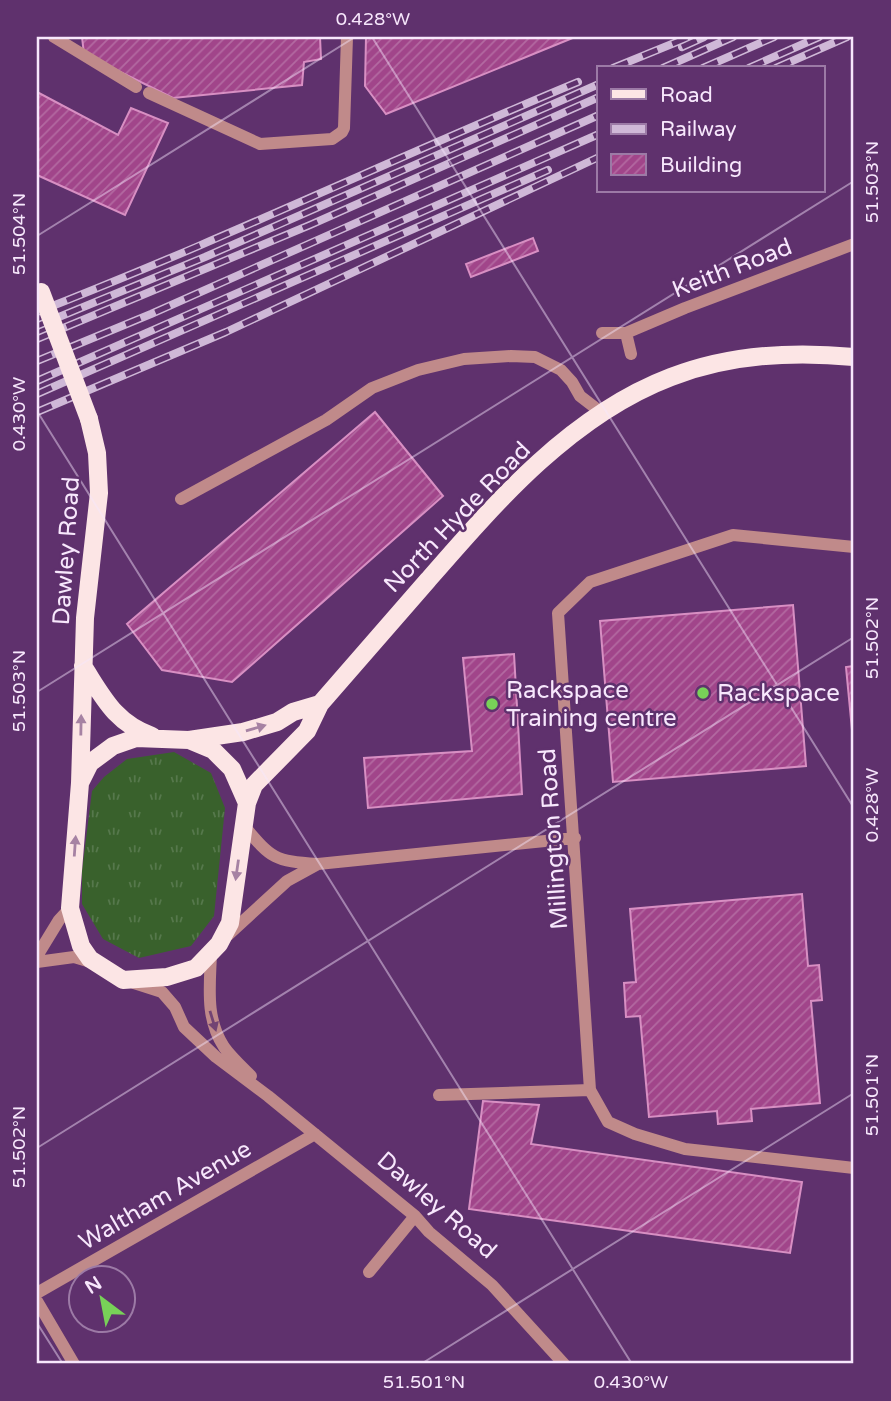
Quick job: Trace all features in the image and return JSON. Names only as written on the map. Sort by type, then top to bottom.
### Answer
[{"type":"main road","name":"Dawley Road","points":[[39,288],[89,418],[97,453],[99,493],[83,666],[79,783],[70,908],[81,946],[90,959],[123,980]]},
{"type":"main road","name":"North Hyde Road","points":[[247,803],[254,785],[307,731],[320,704],[492,509],[542,461],[601,413],[672,376],[710,365],[775,355],[854,357]]},
{"type":"main road","points":[[83,666],[114,714],[131,726],[162,739]]},
{"type":"main road","name":"North Hyde Road","points":[[189,740],[243,732],[277,722],[293,712],[320,704]]},
{"type":"main road","points":[[79,783],[90,763],[113,746],[136,738],[189,740],[213,750],[232,769],[247,803]]},
{"type":"main road","name":"Dawley Road","points":[[215,948],[230,923],[247,803]]},
{"type":"main road","points":[[123,980],[181,974],[196,968],[215,948]]},
{"type":"street","points":[[54,37],[136,87]]},
{"type":"street","points":[[149,93],[260,144],[332,139],[344,128],[346,37]]},
{"type":"street","name":"Keith Road","points":[[602,333],[626,333],[854,244]]},
{"type":"street","points":[[626,333],[631,354]]},
{"type":"street","points":[[181,499],[326,420],[372,388],[418,370],[464,359],[535,357],[561,370],[580,396],[601,413]]},
{"type":"street","name":"Millington Road","points":[[854,547],[733,535],[590,582],[558,613],[590,1090],[608,1122],[635,1135],[685,1149],[854,1168]]},
{"type":"street","points":[[244,826],[264,850],[283,862],[318,864],[575,838]]},
{"type":"street","points":[[215,948],[287,881],[318,864]]},
{"type":"street","points":[[37,956],[59,920],[70,908]]},
{"type":"street","name":"Dawley Road","points":[[215,948],[210,999],[213,1026],[225,1047],[268,1096]]},
{"type":"street","points":[[37,962],[75,957],[97,964]]},
{"type":"street","name":"Dawley Road","points":[[123,980],[162,992],[175,1007],[184,1027],[216,1057],[415,1216],[429,1232],[492,1285],[564,1364]]},
{"type":"street","points":[[439,1095],[590,1090]]},
{"type":"street","name":"Waltham Avenue","points":[[37,1293],[315,1134]]},
{"type":"street","points":[[369,1272],[415,1216]]},
{"type":"street","points":[[37,1301],[74,1364]]},
{"type":"green space","points":[[174,752],[211,773],[225,808],[214,916],[191,946],[139,958],[103,939],[82,904],[82,871],[92,791],[104,777],[127,759]]},
{"type":"building","points":[[82,37],[320,37],[321,59],[304,62],[302,85],[173,98],[84,54]]},
{"type":"building","points":[[366,37],[575,37],[386,114],[365,86]]},
{"type":"building","points":[[37,92],[118,135],[131,108],[168,123],[125,215],[37,175]]},
{"type":"building","points":[[533,238],[538,251],[471,277],[466,264]]},
{"type":"building","points":[[375,412],[443,496],[232,682],[162,670],[127,624]]},
{"type":"building","name":"Rackspace","points":[[793,605],[806,766],[613,782],[600,621]]},
{"type":"building","name":"Rackspace Training centre","points":[[514,654],[522,794],[368,808],[364,758],[472,751],[463,658]]},
{"type":"building","points":[[854,666],[854,751],[846,667]]},
{"type":"building","points":[[802,894],[808,966],[819,965],[822,1000],[811,1001],[820,1103],[751,1109],[752,1121],[718,1124],[717,1111],[649,1117],[640,1016],[626,1017],[624,983],[636,982],[630,909]]},
{"type":"building","points":[[483,1101],[539,1105],[531,1144],[802,1182],[790,1253],[469,1209]]},
{"type":"railway","points":[[618,66],[689,37]]},
{"type":"railway","points":[[682,47],[704,37]]},
{"type":"railway","points":[[668,66],[733,37]]},
{"type":"railway","points":[[708,66],[774,37]]},
{"type":"railway","points":[[754,66],[819,37]]},
{"type":"railway","points":[[781,66],[847,37]]},
{"type":"railway","points":[[37,312],[173,257],[578,82]]},
{"type":"railway","points":[[37,326],[205,257],[597,85]]},
{"type":"railway","points":[[37,339],[310,225],[597,98]]},
{"type":"railway","points":[[37,361],[151,314],[597,116]]},
{"type":"railway","points":[[37,381],[597,135]]},
{"type":"railway","points":[[37,412],[226,332],[597,158]]},
{"type":"railway","points":[[37,394],[548,170]]},
{"type":"place","name":"Rackspace","points":[[703,693]]},
{"type":"place","name":"Rackspace Training centre","points":[[492,704]]}]
